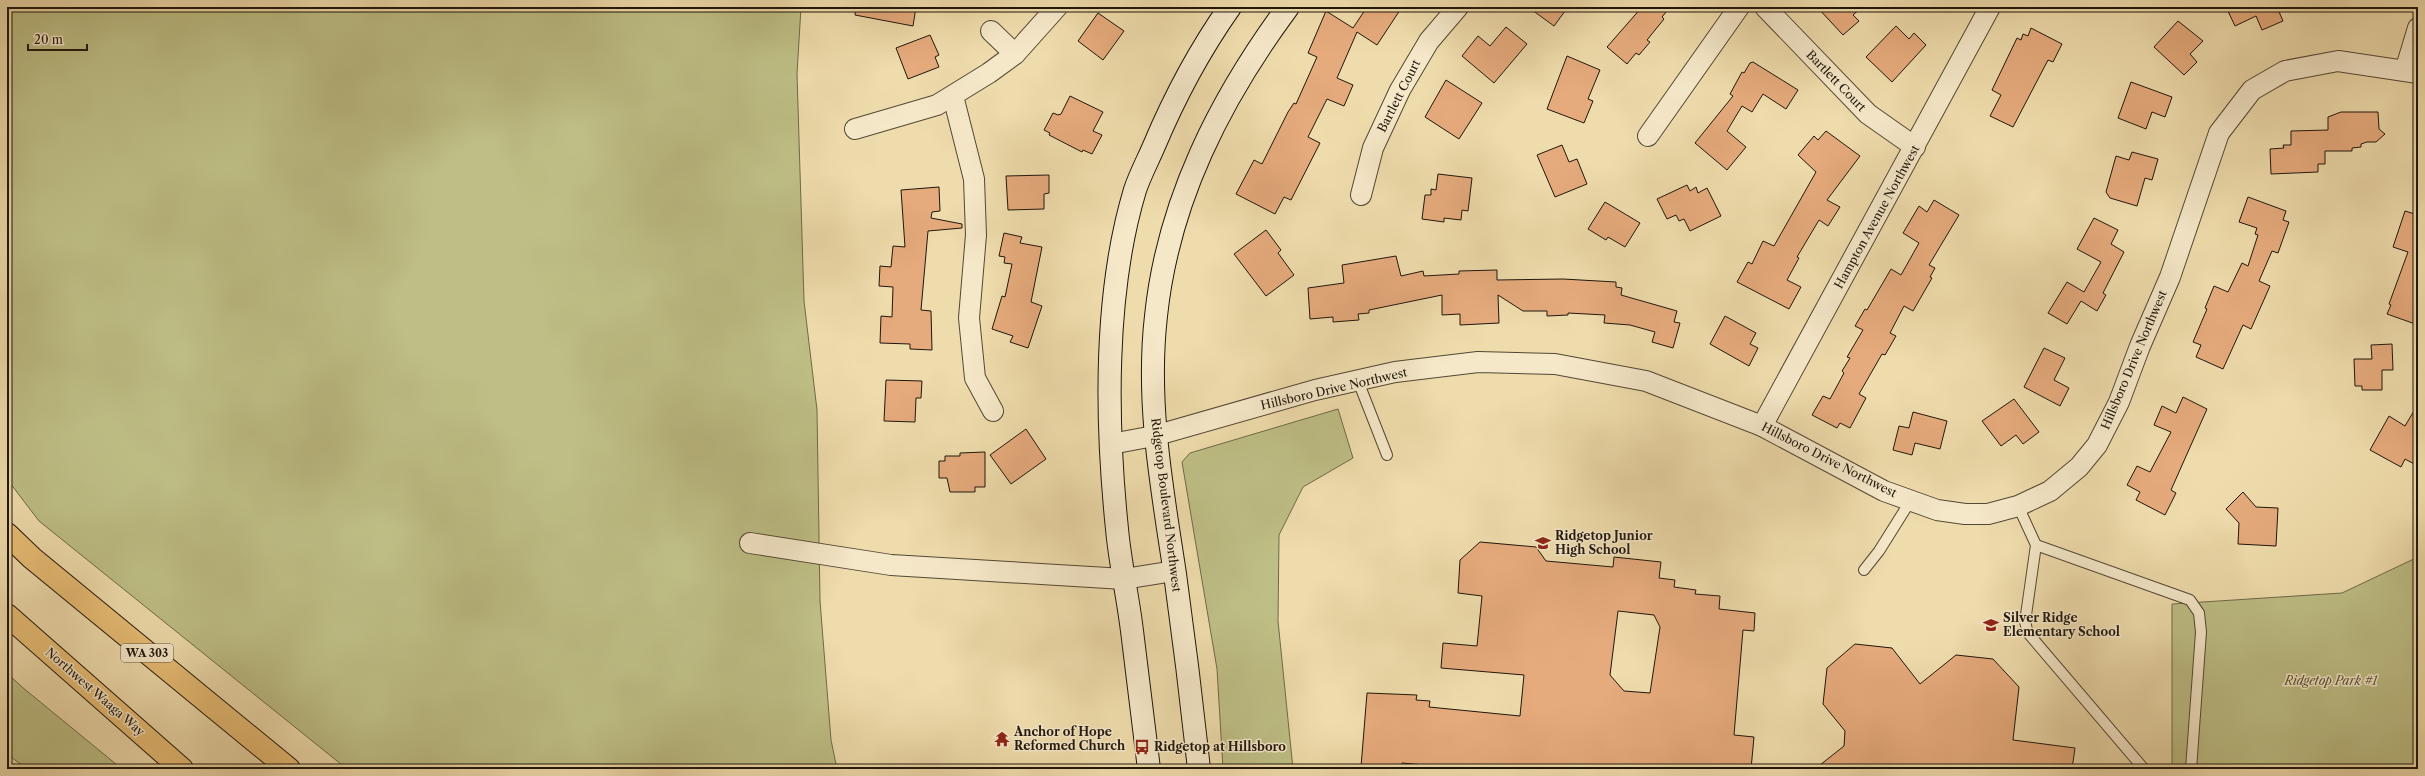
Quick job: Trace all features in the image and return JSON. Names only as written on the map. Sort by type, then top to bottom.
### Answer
[{"type":"highway","name":"WA 303","points":[[7,534],[32,558],[289,769]]},
{"type":"highway","name":"Northwest Waaga Way","points":[[7,615],[182,769]]},
{"type":"main road","points":[[1148,769],[1117,531],[1111,444],[1112,338],[1120,260],[1136,187],[1178,91],[1201,48],[1230,7]]},
{"type":"main road","name":"Ridgetop Boulevard Northwest","points":[[1199,769],[1188,667],[1154,436],[1153,393],[1155,317],[1168,246],[1184,191],[1216,119],[1258,47],[1288,7]]},
{"type":"street","points":[[855,129],[937,105],[953,96],[1015,54],[1057,7]]},
{"type":"street","name":"Bartlett Court","points":[[1361,195],[1374,148],[1400,90],[1429,41],[1458,7]]},
{"type":"street","points":[[1648,136],[1739,7]]},
{"type":"street","name":"Bartlett Court","points":[[1765,7],[1868,114],[1915,147]]},
{"type":"street","name":"Hampton Avenue Northwest","points":[[1762,426],[1990,7]]},
{"type":"street","points":[[2412,72],[2418,28]]},
{"type":"street","points":[[990,31],[1015,54]]},
{"type":"street","name":"Hillsboro Drive Northwest","points":[[1111,444],[1154,436],[1395,372],[1478,362],[1555,364],[1646,381],[1762,426],[1884,491],[1937,510],[1965,514],[1988,514],[2018,506],[2050,491],[2079,467],[2097,445],[2119,402],[2140,346],[2170,277],[2219,133],[2252,90],[2285,71],[2338,61],[2412,72]]},
{"type":"street","points":[[953,96],[974,179],[976,235],[969,318],[975,378],[993,411]]},
{"type":"street","points":[[750,544],[892,565],[1124,579],[1174,570]]},
{"type":"lane","points":[[1358,381],[1387,454]]},
{"type":"lane","points":[[1864,570],[1880,551],[1911,500]]},
{"type":"lane","points":[[2018,506],[2036,545],[2025,622],[2028,633],[2144,769]]},
{"type":"lane","points":[[2036,545],[2190,600],[2199,613],[2201,632],[2191,769]]},
{"type":"green space","points":[[7,7],[801,7],[797,74],[804,301],[817,410],[820,601],[831,740],[837,769],[347,769],[39,521],[7,479]]},
{"type":"green space","points":[[1338,409],[1353,458],[1303,487],[1279,535],[1278,621],[1293,769],[1223,769],[1217,669],[1182,462],[1190,453]]},
{"type":"green space","name":"Ridgetop Park #1","points":[[2418,557],[2418,769],[2172,769],[2172,604],[2342,593]]},
{"type":"green space","points":[[7,673],[122,769],[27,769],[7,754]]},
{"type":"building","points":[[856,7],[916,7],[913,26],[855,15]]},
{"type":"building","points":[[1367,7],[1402,7],[1377,45],[1357,32],[1337,78],[1353,85],[1344,106],[1327,99],[1308,137],[1320,143],[1291,200],[1284,197],[1275,214],[1236,194],[1254,160],[1262,164],[1288,112],[1294,103],[1296,104],[1317,57],[1308,53],[1326,11],[1353,28]]},
{"type":"building","points":[[1528,7],[1568,7],[1554,26]]},
{"type":"building","points":[[1642,7],[1670,7],[1662,17],[1664,19],[1647,40],[1650,42],[1639,55],[1636,53],[1627,64],[1607,47]]},
{"type":"building","points":[[1817,7],[1862,7],[1853,15],[1859,21],[1843,35]]},
{"type":"building","points":[[2226,7],[2277,7],[2283,21],[2262,30],[2256,16],[2235,26]]},
{"type":"building","points":[[1098,13],[1124,31],[1103,60],[1078,41]]},
{"type":"building","points":[[2178,21],[2203,41],[2190,54],[2197,62],[2184,75],[2154,47]]},
{"type":"building","points":[[1896,26],[1909,39],[1914,33],[1926,45],[1892,82],[1866,57]]},
{"type":"building","points":[[1506,27],[1527,44],[1494,83],[1462,56],[1478,36],[1490,46]]},
{"type":"building","points":[[2031,28],[2062,44],[2053,62],[2048,60],[2013,127],[1990,116],[2001,95],[1992,90],[2017,38],[2021,40],[2023,34],[2028,36]]},
{"type":"building","points":[[930,35],[939,55],[935,57],[939,67],[908,79],[896,48]]},
{"type":"building","points":[[1567,56],[1600,70],[1588,99],[1593,101],[1584,123],[1547,109]]},
{"type":"building","points":[[1753,62],[1798,90],[1786,109],[1763,94],[1752,112],[1742,106],[1727,131],[1746,147],[1727,170],[1695,143],[1733,96],[1730,94],[1742,72],[1744,73],[1750,63]]},
{"type":"building","points":[[1446,80],[1482,103],[1459,139],[1425,117]]},
{"type":"building","points":[[2131,82],[2172,97],[2165,117],[2152,112],[2146,129],[2118,118]]},
{"type":"building","points":[[1070,96],[1103,112],[1093,131],[1102,135],[1092,154],[1083,150],[1082,152],[1049,135],[1050,133],[1044,130],[1053,113],[1058,115],[1061,114]]},
{"type":"building","points":[[2341,112],[2378,112],[2379,129],[2385,134],[2376,142],[2361,144],[2361,147],[2352,148],[2352,151],[2325,151],[2325,164],[2318,164],[2318,172],[2271,174],[2270,149],[2284,148],[2283,145],[2291,145],[2291,131],[2328,130],[2328,117]]},
{"type":"building","points":[[1826,131],[1860,156],[1827,200],[1840,207],[1828,226],[1819,220],[1797,257],[1799,258],[1787,280],[1801,287],[1789,309],[1737,282],[1748,262],[1752,264],[1763,241],[1774,246],[1816,172],[1798,155],[1814,136],[1818,140]]},
{"type":"building","points":[[1562,145],[1569,162],[1577,159],[1587,184],[1555,197],[1537,155]]},
{"type":"building","points":[[2132,152],[2158,159],[2152,180],[2145,178],[2137,206],[2110,198],[2106,192],[2116,156],[2129,160]]},
{"type":"building","points":[[1438,174],[1472,178],[1468,211],[1462,210],[1461,220],[1444,218],[1444,222],[1422,219],[1425,195],[1431,195],[1431,189],[1436,190]]},
{"type":"building","points":[[1049,175],[1049,193],[1044,194],[1044,209],[1008,210],[1006,176]]},
{"type":"building","points":[[1687,185],[1690,191],[1696,187],[1698,193],[1707,188],[1721,216],[1690,231],[1684,219],[1679,221],[1676,215],[1667,219],[1657,199]]},
{"type":"building","points":[[939,187],[940,211],[932,212],[931,218],[962,224],[962,228],[928,231],[921,310],[931,311],[932,350],[910,349],[910,344],[880,343],[881,316],[892,317],[893,287],[879,286],[880,266],[891,267],[893,246],[905,247],[901,190]]},
{"type":"building","points":[[2248,197],[2286,211],[2283,220],[2289,222],[2278,253],[2272,251],[2259,281],[2270,286],[2251,329],[2243,325],[2223,369],[2196,357],[2201,345],[2193,342],[2207,309],[2205,308],[2214,286],[2228,292],[2242,263],[2248,266],[2258,235],[2255,234],[2257,228],[2239,222]]},
{"type":"building","points":[[1934,200],[1959,215],[1929,265],[1935,268],[1930,277],[1932,278],[1913,311],[1904,306],[1890,333],[1896,336],[1885,355],[1882,354],[1859,394],[1866,398],[1850,428],[1840,423],[1837,428],[1812,415],[1823,396],[1830,399],[1844,373],[1842,371],[1850,358],[1847,357],[1863,330],[1855,326],[1865,309],[1867,310],[1891,269],[1901,275],[1919,243],[1903,233],[1919,206],[1927,212]]},
{"type":"building","points":[[1605,202],[1640,223],[1625,247],[1608,237],[1606,240],[1588,229]]},
{"type":"building","points":[[2405,211],[2418,215],[2418,325],[2387,314],[2391,305],[2389,304],[2408,252],[2393,247]]},
{"type":"building","points":[[2094,218],[2118,230],[2111,244],[2124,252],[2103,293],[2106,295],[2097,311],[2081,301],[2067,324],[2048,313],[2067,282],[2084,292],[2101,262],[2077,249]]},
{"type":"building","points":[[1266,230],[1281,250],[1278,253],[1294,275],[1266,296],[1234,254]]},
{"type":"building","points":[[1004,233],[1022,237],[1020,243],[1042,247],[1031,302],[1042,306],[1028,348],[1010,342],[1013,336],[992,329],[1002,296],[1005,297],[1012,264],[1004,263],[1005,257],[999,256]]},
{"type":"building","points":[[1396,256],[1401,276],[1423,271],[1424,276],[1459,274],[1459,271],[1497,270],[1497,280],[1563,279],[1616,282],[1616,287],[1622,288],[1621,295],[1677,311],[1674,322],[1680,323],[1673,348],[1652,342],[1655,332],[1630,325],[1604,323],[1605,315],[1568,313],[1568,315],[1547,316],[1547,311],[1523,311],[1498,295],[1499,323],[1460,325],[1460,314],[1442,315],[1442,295],[1369,310],[1369,313],[1358,314],[1359,320],[1333,322],[1333,317],[1310,319],[1308,288],[1344,283],[1342,265]]},
{"type":"building","points":[[1725,316],[1756,333],[1750,344],[1758,348],[1749,366],[1710,344]]},
{"type":"building","points":[[2392,344],[2393,370],[2382,370],[2382,390],[2362,390],[2362,386],[2355,386],[2354,359],[2372,359],[2371,345]]},
{"type":"building","points":[[2044,348],[2065,358],[2054,380],[2069,388],[2060,406],[2024,387]]},
{"type":"building","points":[[886,380],[922,381],[921,398],[916,398],[915,422],[884,421]]},
{"type":"building","points":[[2183,397],[2207,409],[2171,490],[2176,493],[2165,515],[2136,500],[2140,492],[2127,485],[2137,466],[2150,472],[2171,432],[2154,425],[2162,406],[2176,413]]},
{"type":"building","points":[[2014,399],[2039,432],[2023,444],[2016,435],[2001,446],[1982,421]]},
{"type":"building","points":[[2418,404],[2418,466],[2405,459],[2401,467],[2370,450],[2389,416],[2405,426]]},
{"type":"building","points":[[1913,412],[1947,421],[1940,449],[1915,443],[1912,455],[1893,450],[1899,426],[1909,428]]},
{"type":"building","points":[[1026,429],[1046,459],[1011,484],[990,455]]},
{"type":"building","points":[[985,452],[985,487],[975,487],[975,492],[950,492],[947,478],[939,478],[939,461],[945,461],[945,456],[960,456],[960,453]]},
{"type":"building","points":[[2243,492],[2256,507],[2278,508],[2276,546],[2238,544],[2239,523],[2226,509]]},
{"type":"building","points":[[1480,542],[1536,547],[1546,561],[1613,567],[1614,557],[1661,562],[1659,578],[1675,580],[1674,587],[1696,590],[1695,594],[1720,596],[1719,609],[1755,613],[1754,631],[1743,630],[1734,735],[1754,737],[1751,769],[1447,769],[1447,767],[1402,763],[1401,769],[1361,767],[1367,693],[1417,695],[1416,700],[1430,701],[1429,707],[1520,716],[1524,675],[1441,668],[1443,643],[1477,646],[1482,596],[1458,593],[1460,560]],"holes":[[[1618,611],[1654,615],[1660,627],[1650,693],[1624,691],[1610,675]]]},
{"type":"building","points":[[1855,644],[1892,648],[1920,684],[1956,655],[1993,659],[2019,687],[2013,740],[2075,748],[2072,769],[1815,769],[1844,746],[1845,731],[1823,704],[1827,668]]},
{"type":"place","name":"Ridgetop Junior High School","points":[[1543,543]]},
{"type":"place","name":"Silver Ridge Elementary School","points":[[1991,625]]},
{"type":"place","name":"Anchor of Hope Reformed Church","points":[[1002,739]]},
{"type":"place","name":"Ridgetop at Hillsboro","points":[[1142,747]]}]
